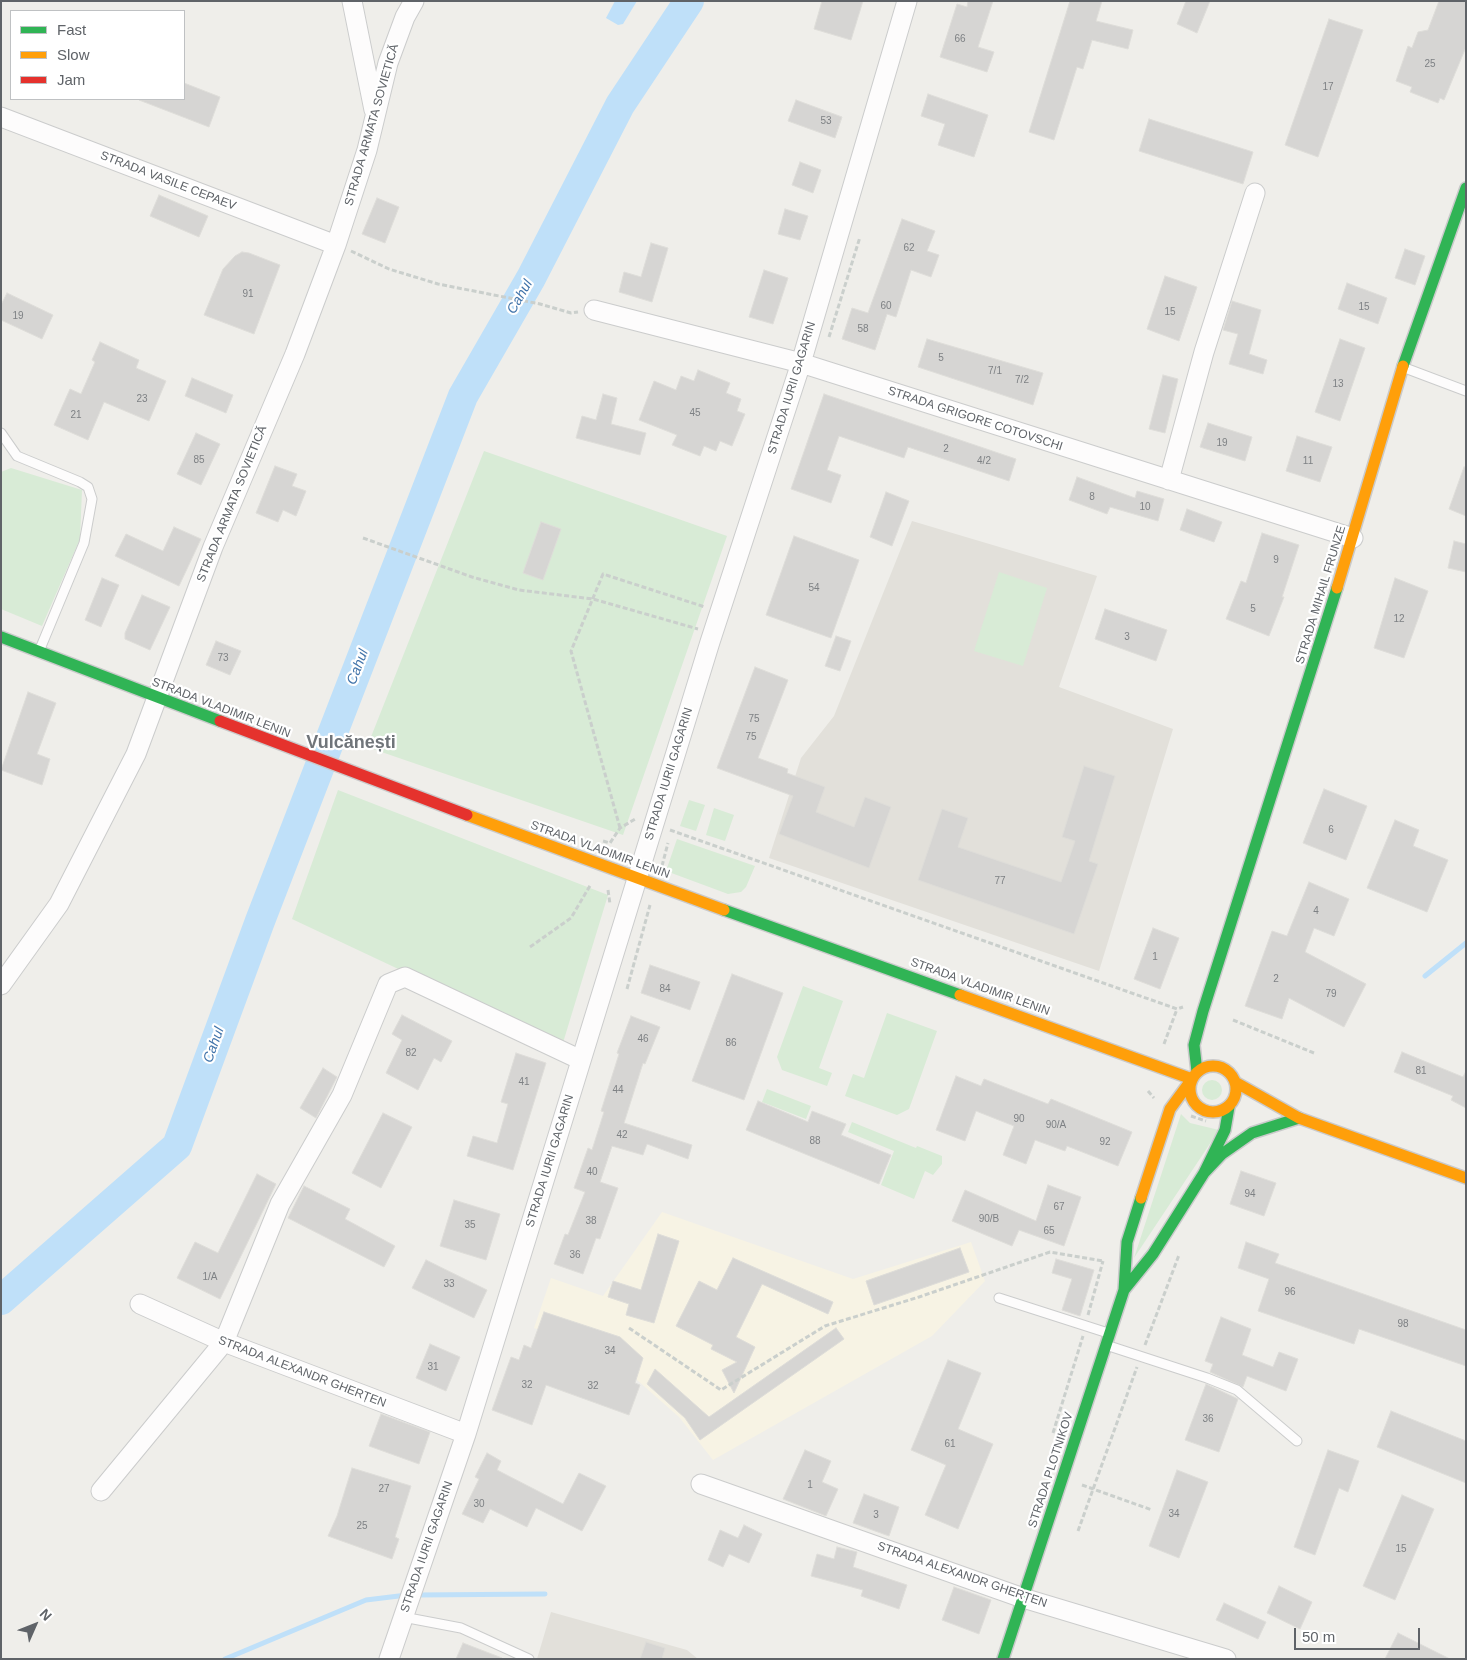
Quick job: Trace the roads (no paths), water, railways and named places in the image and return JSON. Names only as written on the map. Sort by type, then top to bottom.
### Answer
[{"type":"main road","name":"STRADA MIHAIL FRUNZE","points":[[1195,1075],[1194,1045],[1204,1011],[1354,538],[1403,367],[1466,188]]},
{"type":"main road","name":"STRADA VLADIMIR LENIN","points":[[1,637],[268,741],[600,865],[1195,1075]]},
{"type":"main road","name":"STRADA MIHAIL FRUNZE","points":[[1204,1011],[1206,1039]]},
{"type":"main road","points":[[1212,1053],[1219,1067]]},
{"type":"main road","points":[[1235,1082],[1234,1108],[1211,1112],[1198,1106],[1190,1094],[1195,1075],[1211,1066],[1219,1067],[1226,1070],[1235,1082],[1299,1118],[1466,1178]]},
{"type":"main road","name":"STRADA PLOTNIKOV","points":[[1003,1659],[1124,1290],[1127,1242],[1170,1109],[1195,1075]]},
{"type":"main road","name":"STRADA PLOTNIKOV","points":[[1124,1290],[1153,1254],[1204,1173],[1234,1108]]},
{"type":"main road","points":[[1266,1114],[1299,1118]]},
{"type":"main road","points":[[1204,1173],[1222,1154],[1252,1133],[1299,1118]]},
{"type":"street","points":[[352,1],[375,117]]},
{"type":"street","name":"STRADA ARMATA SOVIETICĂ","points":[[1,985],[34,942],[80,868],[136,754],[213,547],[295,354],[336,245],[358,181],[388,63],[405,17],[414,1]]},
{"type":"street","name":"STRADA IURII GAGARIN","points":[[389,1659],[466,1434],[581,1060],[636,878],[645,822],[801,363],[907,1]]},
{"type":"street","name":"STRADA VASILE CEPAEV","points":[[1,117],[336,245]]},
{"type":"street","points":[[1169,480],[1204,352],[1255,193]]},
{"type":"street","name":"STRADA GRIGORE COTOVSCHI","points":[[594,310],[801,363],[1354,538]]},
{"type":"street","points":[[101,1491],[224,1342],[280,1204],[342,1095],[388,984],[405,977],[581,1060]]},
{"type":"street","name":"STRADA ALEXANDR GHERȚEN","points":[[140,1304],[224,1342],[466,1434]]},
{"type":"street","name":"STRADA ALEXANDR GHERȚEN","points":[[701,1484],[1023,1598],[1226,1659]]},
{"type":"lane","points":[[1403,367],[1466,391]]},
{"type":"lane","points":[[1,433],[17,456],[80,482],[88,487],[92,498],[84,543],[39,651]]},
{"type":"lane","points":[[999,1298],[1108,1339],[1141,1357],[1207,1378],[1237,1390],[1297,1441]]},
{"type":"lane","points":[[403,1617],[461,1628],[530,1659]]},
{"type":"water","points":[[615,1],[637,1],[623,24],[618,25],[606,18]]},
{"type":"waterway","name":"Cahul","points":[[1,1300],[177,1146],[260,921],[463,396],[531,278],[620,105],[689,1]]},
{"type":"waterway","points":[[1425,976],[1466,943]]},
{"type":"waterway","points":[[416,1595],[545,1594]]},
{"type":"waterway","points":[[225,1659],[366,1600],[407,1595]]},
{"type":"district","name":"Vulcănești","points":[[351,743]]}]
